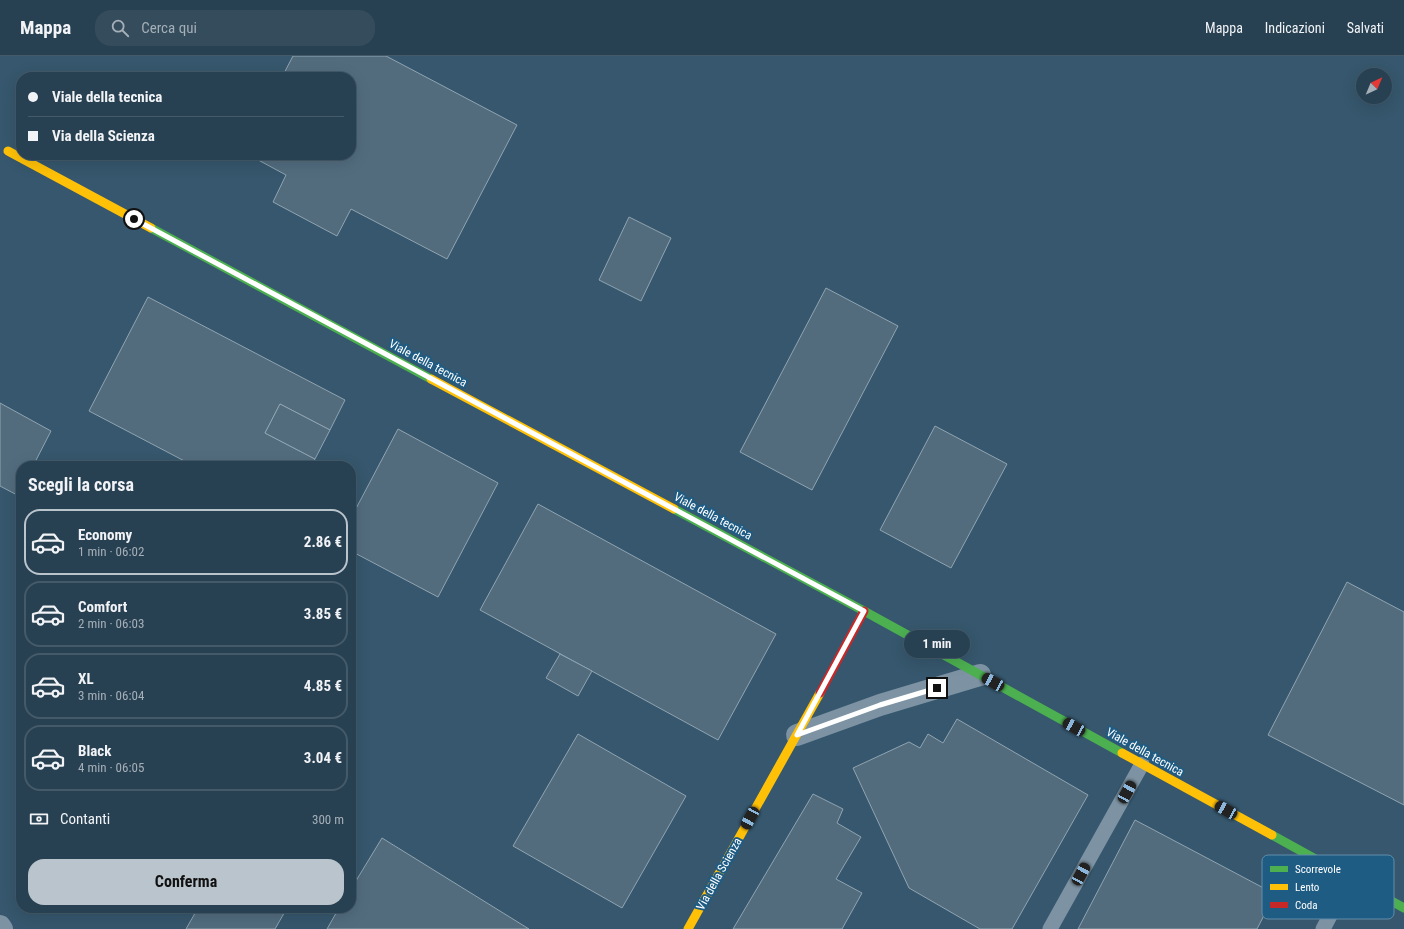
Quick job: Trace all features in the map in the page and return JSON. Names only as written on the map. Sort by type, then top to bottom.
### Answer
[{"type":"street","name":"Viale della tecnica","points":[[8,151],[16,155]]},
{"type":"street","name":"Viale della tecnica","points":[[25,160],[864,611],[1308,855]]},
{"type":"street","name":"Via della Scienza","points":[[688,929],[797,735],[864,611]]},
{"type":"street","points":[[797,735],[880,705],[980,675]]},
{"type":"street","name":"Viale della tecnica","points":[[1394,902],[1404,908]]},
{"type":"lane","points":[[1050,929],[1142,764]]},
{"type":"lane","points":[[1323,929],[1328,919]]},
{"type":"building","points":[[293,56],[386,56],[517,125],[447,259],[351,209],[337,236],[273,202],[286,175],[258,160],[356,160],[356,72],[285,72]]},
{"type":"building","points":[[629,217],[671,238],[641,301],[599,280]]},
{"type":"building","points":[[826,288],[898,326],[812,490],[740,452]]},
{"type":"building","points":[[148,297],[345,400],[330,430],[280,404],[265,433],[315,459],[314,461],[184,461],[89,411]]},
{"type":"building","points":[[0,403],[51,431],[36,461],[16,461],[16,494],[0,486]]},
{"type":"building","points":[[280,404],[330,430],[315,459],[265,433]]},
{"type":"building","points":[[935,426],[1007,464],[951,568],[880,530]]},
{"type":"building","points":[[398,429],[498,483],[438,597],[356,554],[356,509]]},
{"type":"building","points":[[538,504],[776,634],[718,740],[480,610]]},
{"type":"building","points":[[1347,582],[1404,612],[1404,805],[1268,735]]},
{"type":"building","points":[[560,654],[592,671],[578,696],[546,678]]},
{"type":"building","points":[[957,719],[1088,795],[1012,929],[980,929],[909,888],[853,768],[909,742],[920,748],[928,734],[943,743]]},
{"type":"building","points":[[578,734],[686,796],[622,908],[513,846]]},
{"type":"building","points":[[813,794],[843,809],[837,823],[861,837],[836,879],[862,893],[842,929],[733,929]]},
{"type":"building","points":[[1135,820],[1262,887],[1262,919],[1257,929],[1078,929]]},
{"type":"building","points":[[382,838],[529,929],[327,929],[336,913],[356,913],[356,881]]},
{"type":"building","points":[[195,913],[284,913],[275,929],[186,929]]},
{"type":"traffic: fast","points":[[151,228],[431,379]]},
{"type":"traffic: fast","points":[[674,509],[864,611],[1122,753]]},
{"type":"traffic: fast","points":[[1272,835],[1308,855]]},
{"type":"traffic: fast","points":[[1394,902],[1404,908]]},
{"type":"traffic: slow","points":[[8,151],[16,155]]},
{"type":"traffic: slow","points":[[25,160],[151,228]]},
{"type":"traffic: slow","points":[[431,379],[674,509]]},
{"type":"traffic: slow","points":[[688,929],[820,693]]},
{"type":"traffic: slow","points":[[1122,753],[1272,835]]},
{"type":"traffic: jam","points":[[820,693],[864,611]]},
{"type":"route","points":[[134,219],[864,611],[797,735],[880,705],[937,688]]}]
